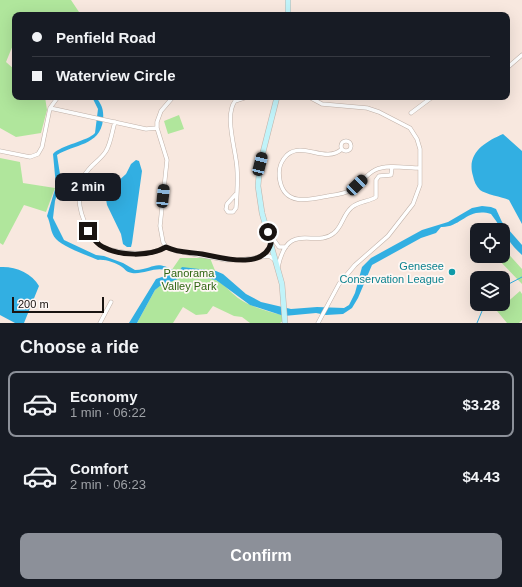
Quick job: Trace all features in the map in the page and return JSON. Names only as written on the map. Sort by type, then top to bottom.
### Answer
[{"type":"main road","points":[[288,0],[288,12]]},
{"type":"main road","points":[[275,100],[259,176],[260,204],[278,268],[284,299],[285,322]]},
{"type":"street","points":[[510,65],[522,55]]},
{"type":"street","points":[[0,151],[30,157],[38,154],[42,147],[50,108],[56,100]]},
{"type":"street","points":[[170,100],[158,115],[157,128],[167,160],[160,226],[163,242],[166,247],[176,251],[226,260],[269,256],[276,261]]},
{"type":"street","points":[[236,100],[232,108],[232,144],[236,162],[236,194],[236,208],[233,212],[228,212],[226,209],[227,204],[236,194]]},
{"type":"street","points":[[315,100],[322,104],[373,110],[405,125],[413,132],[417,139],[420,168],[420,188],[413,204],[390,233],[350,270],[339,284],[318,323]]},
{"type":"street","points":[[411,113],[428,100]]},
{"type":"street","points":[[50,108],[146,129],[157,128]]},
{"type":"street","points":[[115,122],[107,150],[89,168],[81,184],[79,202],[84,222],[98,244],[110,250],[127,253],[144,253],[158,252],[166,247]]},
{"type":"street","points":[[342,149],[329,155],[299,150],[290,153],[282,160],[279,170],[281,185],[286,193],[297,200],[304,200],[346,192],[352,189],[375,170],[392,168],[420,168]]},
{"type":"street","points":[[278,268],[280,256],[286,247],[300,237],[326,238],[334,233],[351,208],[376,197],[376,180],[379,176],[391,175],[392,168]]},
{"type":"street","points":[[268,232],[279,247],[286,247]]},
{"type":"street","points":[[262,256],[269,250],[271,243]]},
{"type":"street","points":[[100,323],[110,302]]},
{"type":"green space","points":[[0,0],[71,0],[79,12],[12,12],[12,47],[6,62],[12,67],[12,100],[45,100],[47,110],[41,133],[16,137],[0,128]]},
{"type":"green space","points":[[179,115],[184,129],[168,134],[164,121]]},
{"type":"green space","points":[[0,158],[20,162],[23,183],[55,188],[46,212],[24,205],[3,245],[0,243]]},
{"type":"green space","points":[[510,256],[522,269],[522,284],[510,271],[502,263],[510,263]]},
{"type":"green space","name":"Panorama Valley Park","points":[[180,258],[210,258],[216,273],[213,279],[248,304],[282,315],[283,321],[280,323],[250,323],[242,317],[234,316],[213,306],[207,314],[196,315],[183,307],[173,323],[137,323],[155,290],[162,284]]},
{"type":"green space","points":[[520,291],[522,294],[522,320],[519,323],[507,323],[497,311],[510,311],[510,300]]},
{"type":"water","points":[[94,100],[98,100],[102,108],[103,120],[101,129],[97,135],[92,140],[57,155],[61,181],[55,201],[53,218],[64,240],[96,255],[104,256],[123,263],[135,270],[158,265],[168,267],[175,271],[179,271],[182,267],[216,271],[223,274],[246,294],[261,302],[291,309],[317,307],[344,308],[349,305],[355,293],[362,267],[371,258],[422,230],[448,222],[472,208],[482,206],[496,209],[503,223],[497,223],[491,214],[476,213],[454,224],[441,227],[436,233],[421,238],[372,265],[358,298],[352,308],[343,314],[326,315],[316,313],[284,316],[250,305],[216,280],[201,277],[183,277],[160,286],[155,290],[137,323],[129,323],[156,279],[171,274],[163,269],[130,273],[114,263],[98,260],[69,248],[54,237],[47,216],[56,186],[53,154],[62,148],[92,136],[95,133],[98,109]]},
{"type":"water","points":[[503,134],[522,151],[522,224],[509,200],[480,190],[475,183],[473,176],[472,161],[479,149]]},
{"type":"water","points":[[136,160],[139,161],[142,171],[132,243],[131,247],[127,247],[123,244],[121,234],[107,205],[105,193],[126,174],[131,164]]},
{"type":"water","points":[[510,231],[522,245],[522,255],[510,242]]},
{"type":"water","points":[[0,267],[22,271],[32,277],[39,286],[24,323],[15,323],[0,315]]},
{"type":"waterway","points":[[510,283],[522,277]]},
{"type":"waterway","points":[[477,323],[482,311]]},
{"type":"place","name":"Genesee Conservation League","points":[[452,272]]},
{"type":"route","points":[[88,231],[93,239],[103,248],[118,252],[152,253],[158,252],[166,247],[176,251],[217,257],[226,260],[250,259],[262,256],[269,250],[271,243],[268,232]]}]
